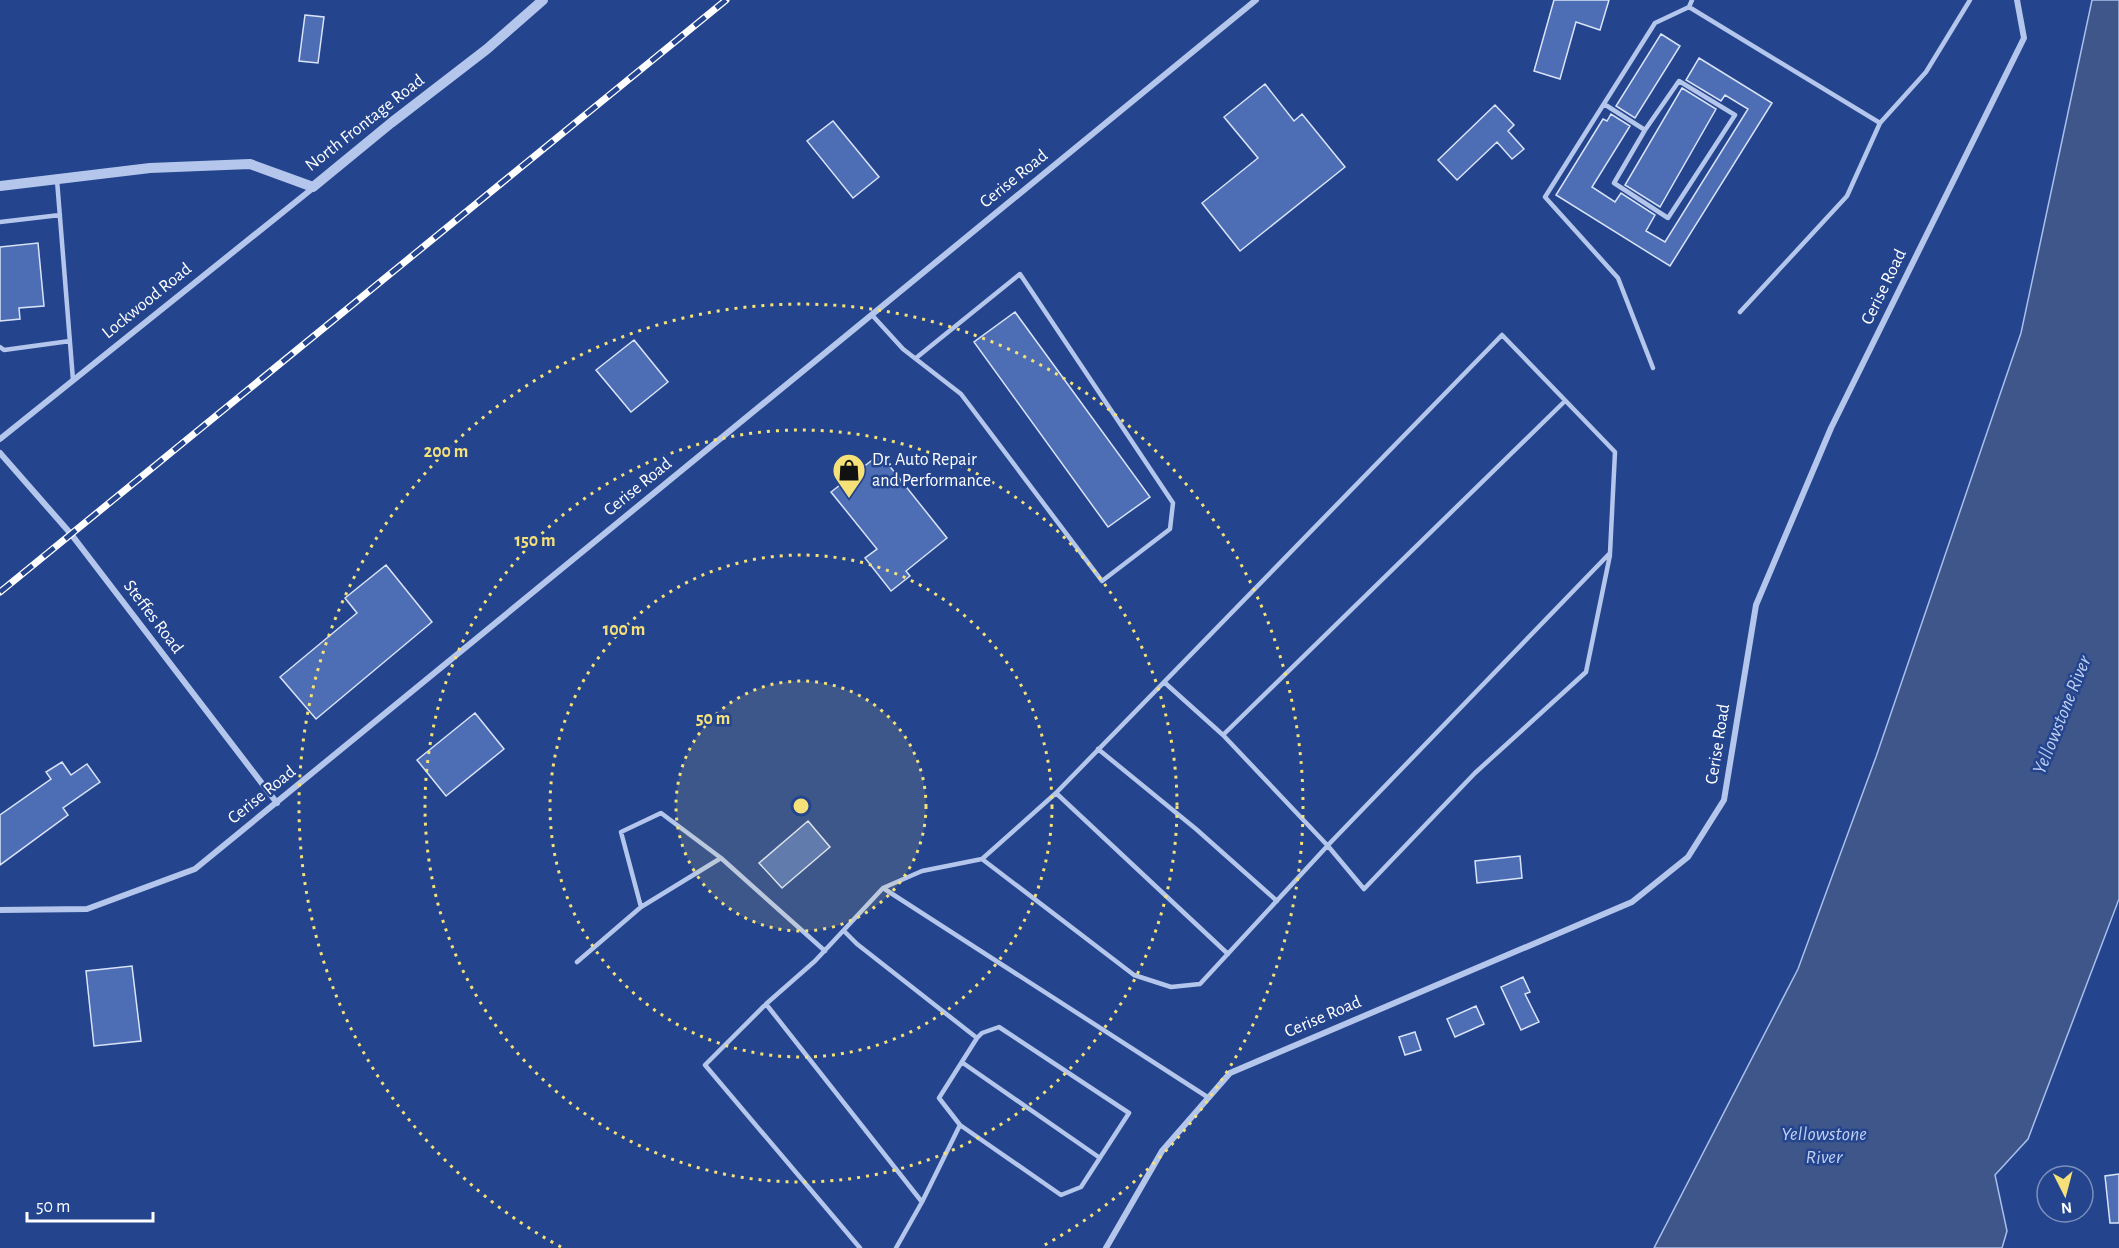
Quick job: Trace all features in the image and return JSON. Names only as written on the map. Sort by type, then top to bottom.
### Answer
[{"type":"street","name":"North Frontage Road","points":[[0,186],[150,168],[250,164],[314,187],[391,123],[487,49],[543,0]]},
{"type":"street","name":"Cerise Road","points":[[0,910],[87,909],[195,869],[1256,0]]},
{"type":"street","name":"Cerise Road","points":[[1106,1248],[1162,1151],[1230,1073],[1632,902],[1688,857],[1724,800],[1756,605],[1831,428],[2024,38],[2017,0]]},
{"type":"street","name":"Lockwood Road","points":[[0,439],[314,187]]},
{"type":"street","name":"Steffes Road","points":[[0,453],[71,534],[277,803]]},
{"type":"lane","points":[[1653,368],[1618,278],[1545,197],[1655,23],[1689,7],[1692,0]]},
{"type":"lane","points":[[1740,312],[1847,196],[1881,123],[1926,72],[1970,0]]},
{"type":"lane","points":[[1689,7],[1881,123]]},
{"type":"lane","points":[[1679,81],[1734,115],[1668,218],[1614,183],[1645,130],[1679,81]]},
{"type":"lane","points":[[1604,104],[1645,130]]},
{"type":"lane","points":[[57,179],[73,380]]},
{"type":"lane","points":[[0,222],[60,215]]},
{"type":"lane","points":[[872,315],[903,349],[961,394],[1102,581],[1170,529],[1173,503],[1020,274],[916,358]]},
{"type":"lane","points":[[860,1248],[705,1065],[825,951],[883,888],[922,871],[982,859],[1056,793],[1098,749],[1502,335],[1615,452],[1610,553],[1586,672],[1475,773],[1364,889],[1328,846],[1223,735],[1164,682]]},
{"type":"lane","points":[[0,348],[4,350],[70,341]]},
{"type":"lane","points":[[1223,735],[1565,401]]},
{"type":"lane","points":[[982,859],[1134,975],[1171,987],[1200,984],[1328,846],[1610,553]]},
{"type":"lane","points":[[1098,749],[1196,829],[1277,901]]},
{"type":"lane","points":[[1056,793],[1228,954]]},
{"type":"lane","points":[[640,907],[621,832],[662,813],[721,858],[825,951]]},
{"type":"lane","points":[[577,962],[640,907],[721,858]]},
{"type":"lane","points":[[883,888],[1209,1098]]},
{"type":"lane","points":[[844,931],[856,944],[977,1038]]},
{"type":"lane","points":[[766,1005],[922,1202]]},
{"type":"lane","points":[[999,1027],[1129,1113],[1081,1187],[1061,1195],[960,1125],[939,1098],[977,1038],[999,1027]]},
{"type":"lane","points":[[963,1063],[1100,1158]]},
{"type":"lane","points":[[896,1248],[922,1202],[960,1125]]},
{"type":"water","name":"Yellowstone River","points":[[2092,0],[2119,0],[2119,899],[2028,1139],[1995,1175],[2007,1231],[2002,1248],[1654,1248],[1798,969],[1876,757],[2021,333]]},
{"type":"building","points":[[1554,0],[1609,0],[1600,30],[1576,22],[1560,79],[1534,71]]},
{"type":"building","points":[[305,15],[324,17],[318,63],[299,61]]},
{"type":"building","points":[[1661,34],[1680,46],[1635,118],[1616,106]]},
{"type":"building","points":[[1699,58],[1772,103],[1670,266],[1556,195],[1603,119],[1607,121],[1611,114],[1630,126],[1592,187],[1615,202],[1621,193],[1655,215],[1646,231],[1665,242],[1748,109],[1725,95],[1721,101],[1686,80]]},
{"type":"building","points":[[1265,84],[1294,121],[1302,114],[1345,167],[1240,251],[1202,203],[1258,158],[1224,117]]},
{"type":"building","points":[[1682,88],[1716,109],[1660,207],[1625,185]]},
{"type":"building","points":[[1495,105],[1514,125],[1508,131],[1524,149],[1512,159],[1497,142],[1457,180],[1438,160]]},
{"type":"building","points":[[833,121],[879,177],[853,198],[807,141]]},
{"type":"building","points":[[38,243],[44,306],[19,308],[20,319],[0,321],[0,247]]},
{"type":"building","points":[[1015,312],[1150,497],[1108,527],[974,342]]},
{"type":"building","points":[[634,340],[668,382],[631,412],[596,370]]},
{"type":"building","points":[[880,454],[947,538],[906,571],[910,576],[891,591],[865,558],[877,549],[831,492]]},
{"type":"building","points":[[386,565],[432,622],[316,719],[280,677],[357,613],[345,598]]},
{"type":"building","points":[[475,713],[504,749],[446,796],[417,760]]},
{"type":"building","points":[[62,762],[71,775],[87,764],[100,782],[63,808],[68,815],[0,865],[0,815],[51,779],[46,772]]},
{"type":"building","points":[[808,821],[830,847],[782,888],[759,863]]},
{"type":"building","points":[[1520,856],[1522,878],[1477,883],[1475,861]]},
{"type":"building","points":[[132,966],[141,1041],[94,1046],[86,971]]},
{"type":"building","points":[[1523,977],[1530,992],[1525,994],[1539,1022],[1521,1030],[1501,987]]},
{"type":"building","points":[[1476,1006],[1484,1024],[1455,1037],[1447,1019]]},
{"type":"building","points":[[1415,1032],[1421,1050],[1405,1055],[1399,1037]]},
{"type":"building","points":[[2119,1174],[2119,1223],[2110,1223],[2105,1176]]},
{"type":"railway","points":[[0,592],[726,0]]},
{"type":"place","name":"Dr. Auto Repair and Performance","points":[[849,499]]}]
